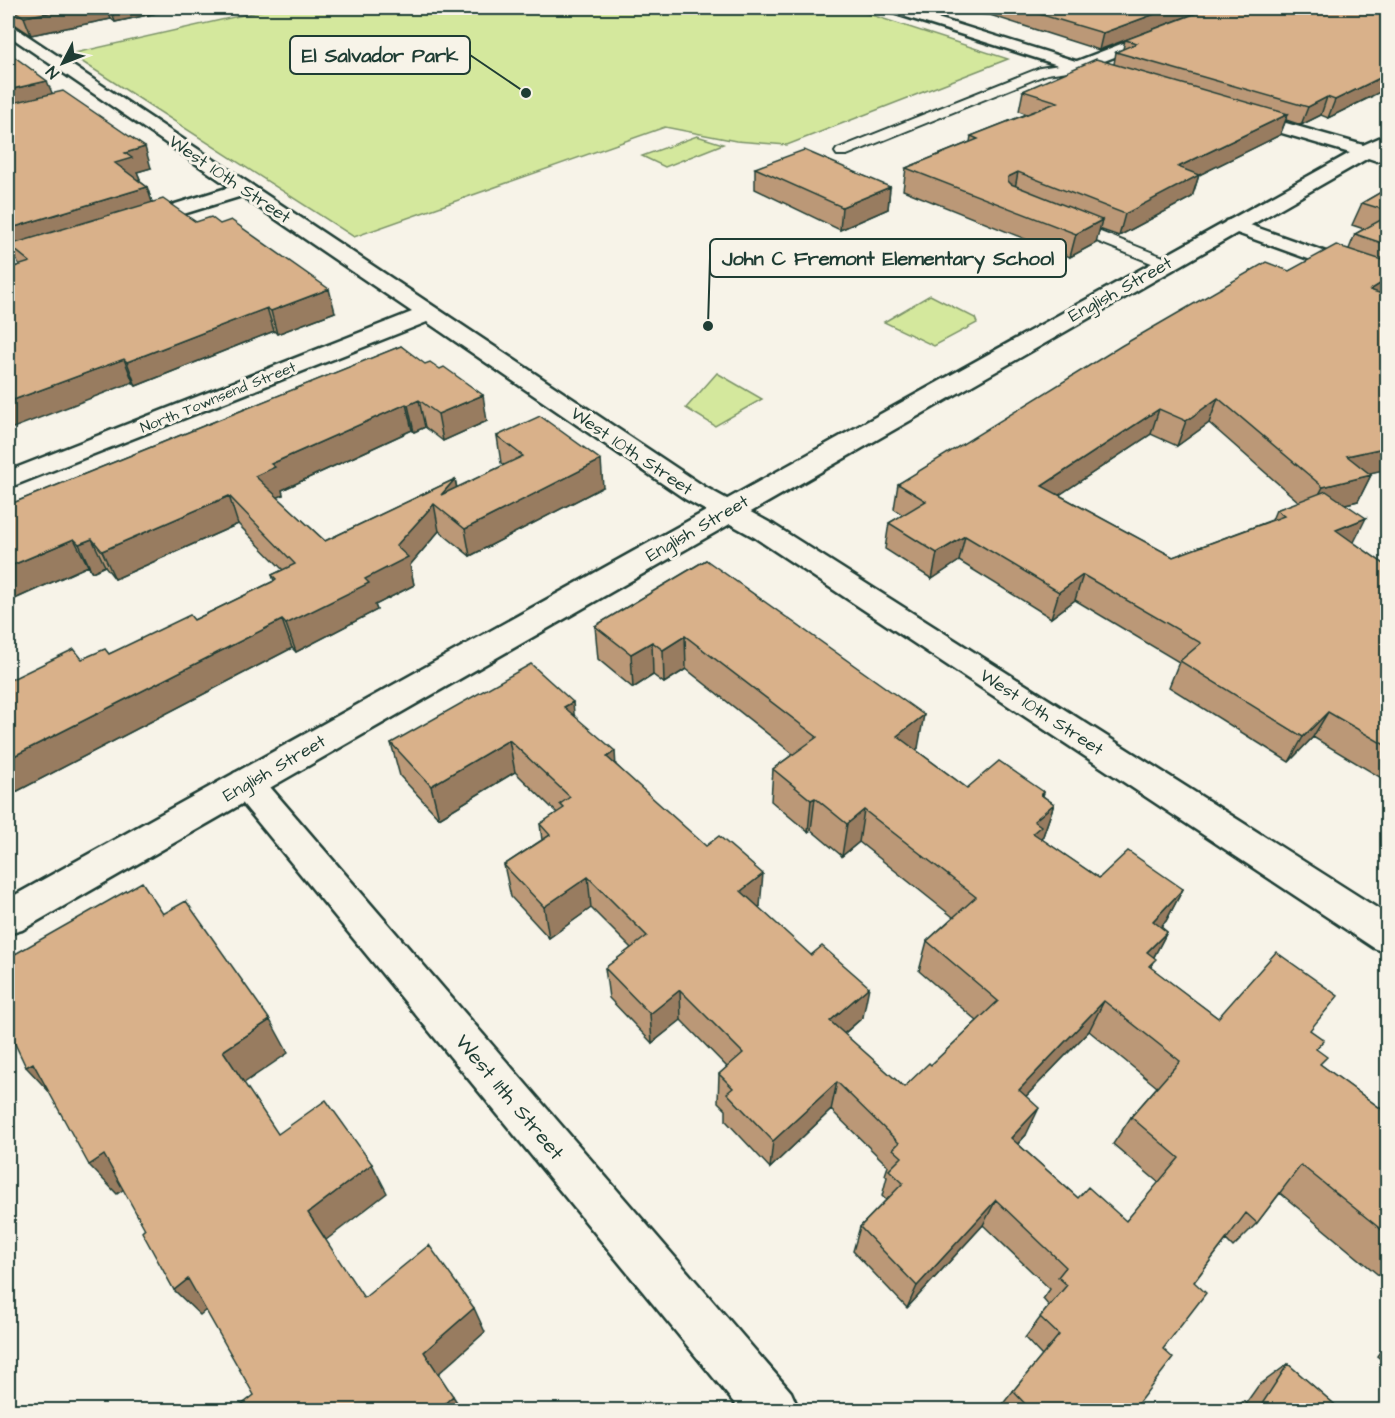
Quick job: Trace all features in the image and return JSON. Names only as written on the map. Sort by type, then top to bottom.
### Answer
[{"type":"street","points":[[892,8],[1137,85]]},
{"type":"street","points":[[1078,66],[1226,8]]},
{"type":"street","name":"West 10th Street","points":[[8,29],[94,98],[244,189],[695,494],[764,531],[1388,936]]},
{"type":"street","points":[[1224,110],[1380,150]]},
{"type":"street","name":"English Street","points":[[8,918],[1165,263],[1233,225],[1380,150]]},
{"type":"street","points":[[120,227],[244,189]]},
{"type":"street","points":[[1233,225],[1388,282]]},
{"type":"street","points":[[8,262],[75,241]]},
{"type":"street","name":"North Townsend Street","points":[[8,480],[429,314]]},
{"type":"street","name":"West 11th Street","points":[[246,783],[773,1410]]},
{"type":"lane","points":[[842,152],[1044,71],[1078,66]]},
{"type":"lane","points":[[1045,215],[1165,263]]},
{"type":"green space","points":[[274,8],[850,8],[1008,59],[787,145],[736,141],[665,127],[354,237],[70,54]]},
{"type":"green space","points":[[697,136],[723,144],[665,167],[642,156]]},
{"type":"green space","points":[[930,295],[975,318],[977,323],[934,346],[884,322]]},
{"type":"green space","points":[[717,373],[762,399],[715,426],[686,408]]},
{"type":"building","points":[[9,8],[73,8],[24,17]]},
{"type":"building","points":[[1019,8],[1171,8],[1103,33]]},
{"type":"building","points":[[1210,8],[1388,8],[1388,74],[1335,100],[1327,97],[1308,107],[1116,52],[1137,43],[1125,40]]},
{"type":"building","points":[[8,52],[47,81],[8,90]]},
{"type":"building","points":[[1096,59],[1288,114],[1178,167],[1199,175],[1125,214],[1018,172],[1008,177],[1011,184],[1102,220],[1076,234],[906,168],[978,139],[971,136],[1058,102],[1023,91]]},
{"type":"building","points":[[63,91],[145,147],[125,153],[132,158],[115,163],[147,187],[8,229],[8,104]]},
{"type":"building","points":[[804,150],[890,187],[842,207],[755,168]]},
{"type":"building","points":[[1388,188],[1388,211],[1362,203]]},
{"type":"building","points":[[163,199],[196,222],[211,217],[220,224],[231,220],[329,289],[271,311],[267,308],[127,362],[124,359],[8,402],[8,269],[30,262],[9,245]]},
{"type":"building","points":[[1388,216],[1388,245],[1355,234]]},
{"type":"building","points":[[1336,245],[1388,262],[1388,279],[1370,290],[1388,296],[1388,447],[1347,456],[1371,475],[1323,487],[1218,398],[1186,421],[1159,409],[1042,486],[1173,557],[1284,516],[1276,510],[1326,491],[1366,518],[1336,530],[1388,567],[1388,747],[1328,712],[1303,737],[1180,661],[1201,643],[1083,575],[1059,592],[965,536],[937,553],[889,523],[926,501],[898,484],[1121,346],[1266,262],[1289,271]]},
{"type":"building","points":[[401,346],[425,364],[430,362],[440,369],[444,367],[483,395],[438,414],[419,400],[406,404],[271,464],[275,467],[255,476],[325,541],[455,479],[441,495],[523,456],[497,436],[540,416],[601,460],[465,529],[434,504],[396,546],[408,557],[365,579],[369,583],[286,624],[282,620],[8,759],[8,681],[74,649],[82,659],[105,649],[109,654],[190,615],[194,620],[272,582],[276,579],[272,575],[295,564],[229,496],[102,551],[92,539],[79,544],[74,539],[8,567],[8,505]]},
{"type":"building","points":[[706,560],[924,715],[897,736],[967,788],[999,761],[1044,792],[1041,795],[1054,804],[1034,821],[1041,826],[1033,833],[1099,878],[1128,851],[1183,889],[1153,921],[1167,932],[1147,952],[1156,959],[1149,966],[1218,1018],[1276,952],[1338,996],[1310,1030],[1324,1040],[1316,1049],[1327,1057],[1320,1064],[1388,1114],[1388,1235],[1301,1165],[1257,1223],[1246,1213],[1194,1282],[1206,1293],[1163,1349],[1173,1358],[1133,1410],[1031,1410],[1013,1391],[1059,1335],[1040,1317],[1067,1285],[1058,1277],[1066,1267],[996,1200],[917,1286],[860,1227],[903,1183],[889,1170],[902,1157],[893,1149],[899,1143],[837,1082],[773,1141],[727,1093],[733,1088],[719,1074],[743,1053],[680,990],[650,1014],[605,968],[647,936],[588,877],[544,907],[504,865],[550,835],[540,824],[564,808],[560,804],[570,797],[509,740],[431,786],[391,743],[531,664],[573,702],[564,707],[615,751],[607,757],[706,846],[719,836],[763,874],[741,891],[811,955],[822,946],[869,987],[830,1021],[904,1087],[929,1063],[931,1065],[998,1001],[927,941],[976,897],[864,810],[847,824],[815,798],[811,800],[773,769],[817,737],[685,636],[663,650],[652,642],[631,654],[595,626]],"holes":[[[1104,1001],[1180,1061],[1131,1117],[1179,1158],[1126,1221],[1088,1187],[1078,1198],[1011,1138],[1039,1108],[1019,1090]]]},
{"type":"building","points":[[142,882],[163,914],[186,901],[270,1020],[223,1051],[278,1134],[326,1100],[372,1164],[308,1213],[364,1298],[429,1245],[474,1308],[424,1352],[453,1396],[440,1408],[441,1410],[242,1410],[240,1406],[254,1395],[188,1279],[174,1290],[142,1232],[145,1229],[104,1155],[89,1165],[33,1063],[26,1067],[8,1029],[8,958]]},
{"type":"building","points":[[1288,1364],[1341,1410],[1258,1410]]},
{"type":"building","points":[[1244,1401],[1254,1410],[1237,1410]]},
{"type":"place","name":"El Salvador Park","points":[[526,93]]},
{"type":"place","name":"John C Fremont Elementary School","points":[[708,326]]}]
